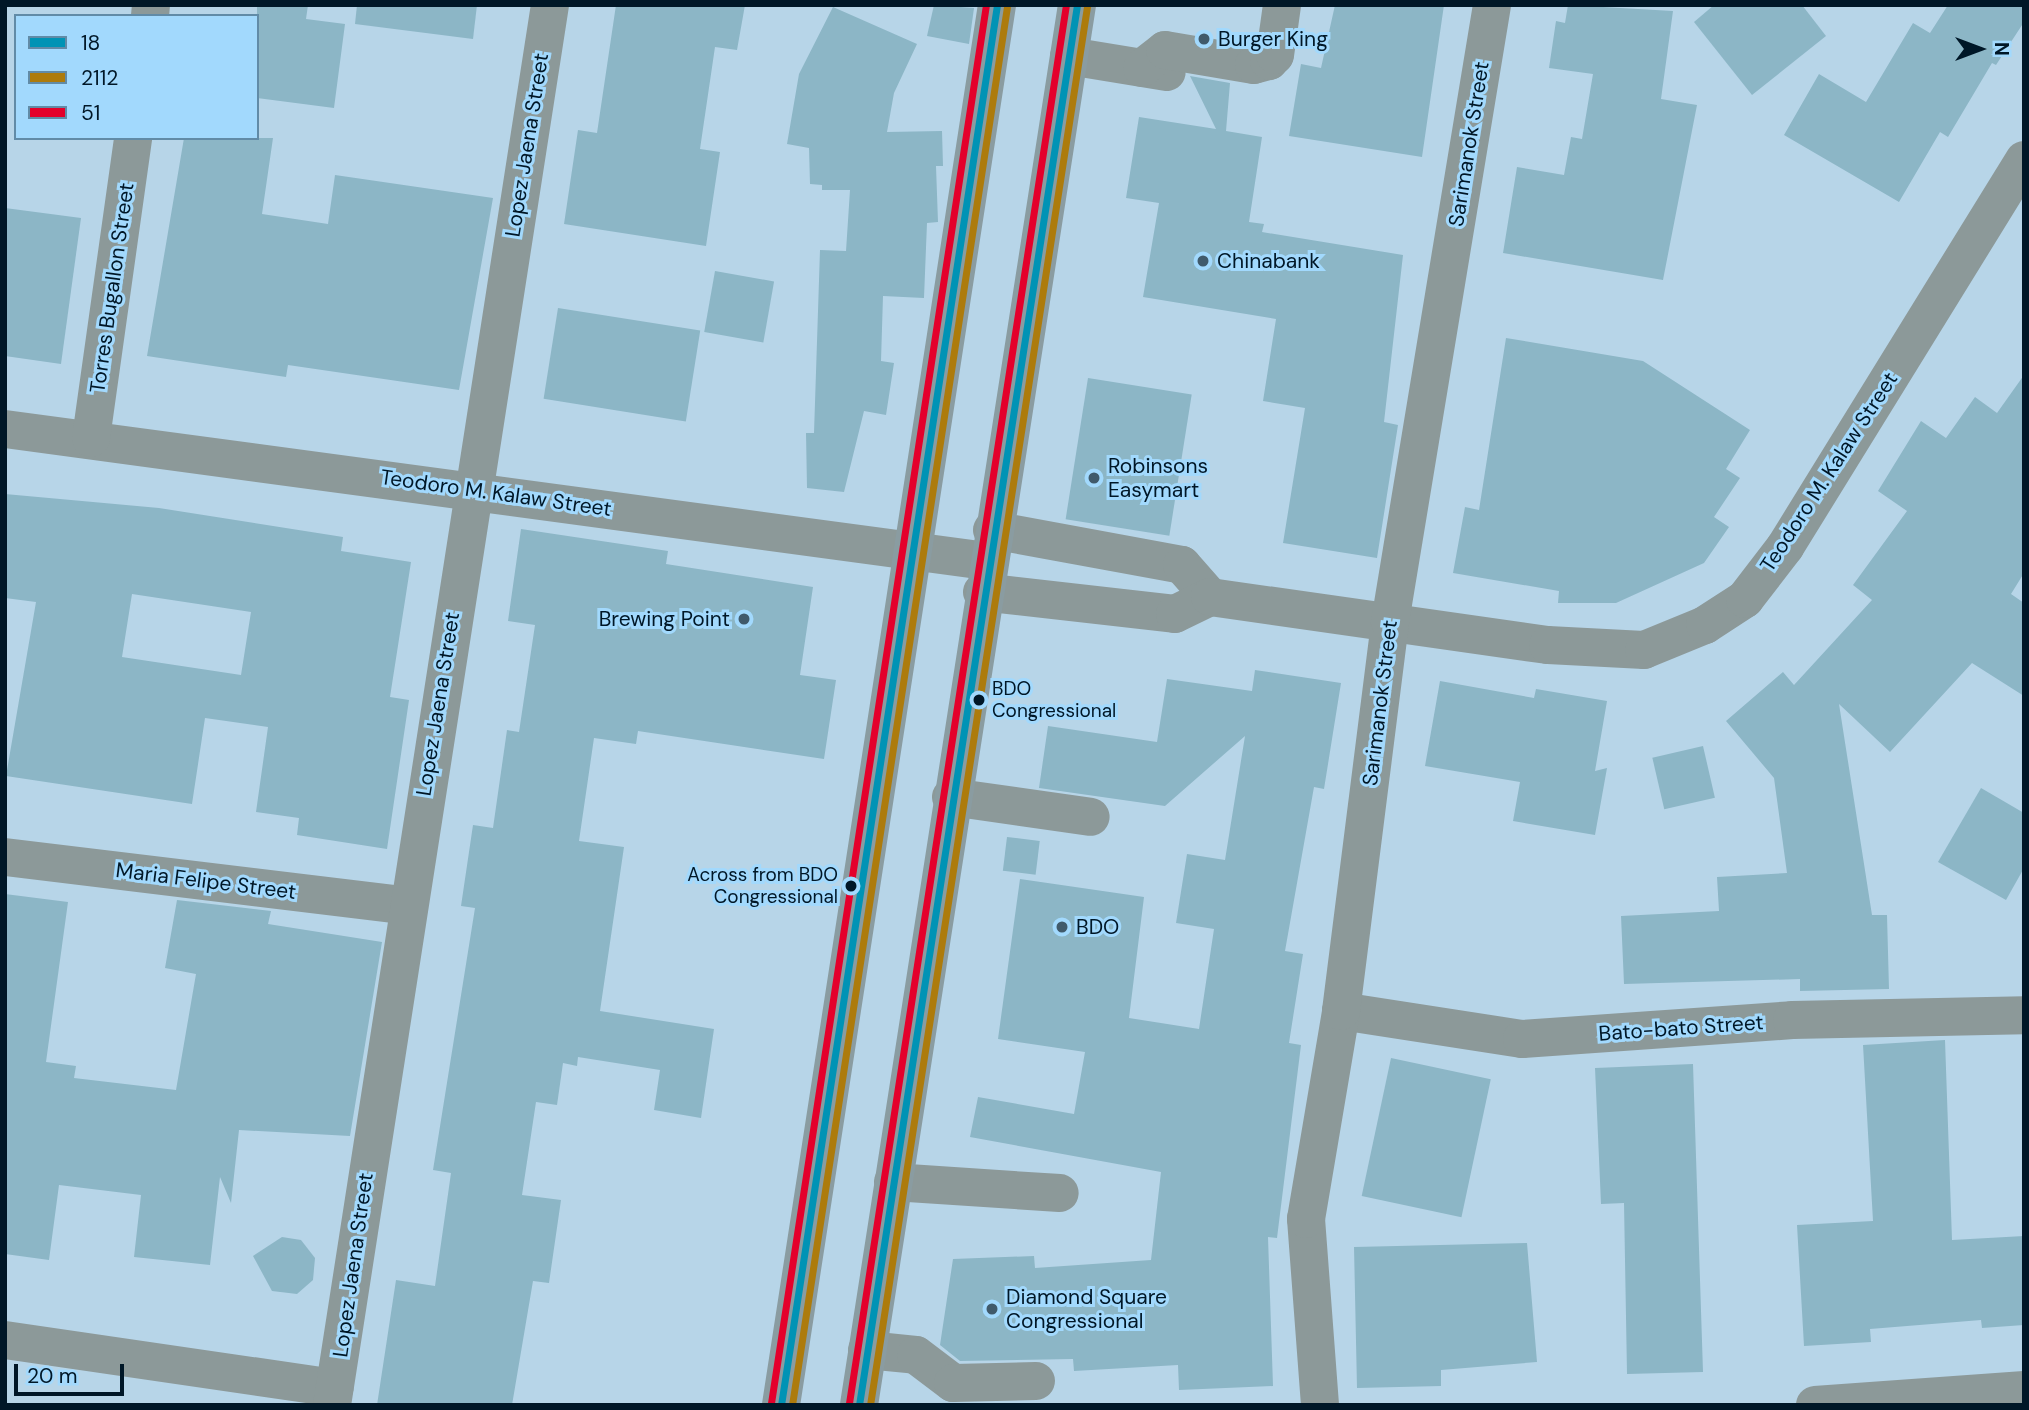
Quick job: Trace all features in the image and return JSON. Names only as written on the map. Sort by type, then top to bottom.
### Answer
[{"type":"main road","points":[[781,1405],[997,5]]},
{"type":"main road","points":[[859,1405],[987,561],[1077,5]]},
{"type":"street","name":"Lopez Jaena Street","points":[[334,1396],[471,488],[550,5]]},
{"type":"street","points":[[1142,68],[1165,50],[1254,65],[1269,61],[1275,55],[1282,5]]},
{"type":"street","name":"Sarimanok Street","points":[[1320,1405],[1306,1219],[1341,1011],[1390,622],[1492,5]]},
{"type":"street","points":[[1069,56],[1232,83]]},
{"type":"street","name":"Torres Bugallon Street","points":[[92,438],[133,140]]},
{"type":"street","name":"Teodoro M. Kalaw Street","points":[[987,561],[1175,614],[1210,597],[1548,645],[1644,650],[1705,625],[1745,599],[1785,547],[2024,160]]},
{"type":"street","name":"Teodoro M. Kalaw Street","points":[[5,429],[471,488],[912,553],[987,561],[1182,565],[1210,597]]},
{"type":"street","points":[[951,797],[1091,817]]},
{"type":"street","name":"Maria Felipe Street","points":[[5,856],[407,906]]},
{"type":"street","name":"Bato-bato Street","points":[[1341,1011],[1522,1039],[1792,1020],[2024,1015]]},
{"type":"street","points":[[893,1182],[1060,1193]]},
{"type":"street","points":[[5,1340],[334,1396]]},
{"type":"street","points":[[867,1350],[916,1355],[953,1383],[1036,1381]]},
{"type":"street","points":[[1815,1405],[2024,1390]]},
{"type":"building","points":[[257,5],[308,5],[306,19],[345,24],[334,108],[259,98]]},
{"type":"building","points":[[357,5],[477,5],[473,39],[355,24]]},
{"type":"building","points":[[616,5],[745,5],[737,50],[715,47],[700,149],[720,152],[706,246],[564,224],[578,130],[597,133]]},
{"type":"building","points":[[934,5],[974,8],[969,44],[927,36]]},
{"type":"building","points":[[1335,5],[1444,5],[1422,157],[1289,136],[1301,64],[1321,68]]},
{"type":"building","points":[[1568,5],[1673,11],[1661,99],[1697,105],[1663,280],[1503,253],[1517,167],[1564,175],[1571,137],[1582,139],[1593,74],[1549,68],[1556,21],[1565,23]]},
{"type":"building","points":[[1714,5],[1802,5],[1826,36],[1752,95],[1694,22]]},
{"type":"building","points":[[1948,5],[2024,5],[2024,22],[1996,65],[1992,63],[1948,137],[1940,132],[1899,202],[1784,135],[1819,74],[1866,102],[1913,23],[1930,33]]},
{"type":"building","points":[[833,7],[917,44],[894,93],[887,132],[942,131],[943,166],[936,166],[938,222],[927,223],[924,298],[883,296],[881,361],[894,363],[886,415],[864,411],[844,492],[807,488],[806,433],[814,433],[820,250],[846,251],[850,190],[822,190],[822,185],[810,184],[809,148],[787,144],[799,74]]},
{"type":"building","points":[[1190,76],[1230,83],[1226,131],[1262,137],[1249,222],[1264,224],[1262,232],[1403,255],[1384,422],[1398,425],[1377,558],[1283,543],[1305,408],[1263,401],[1276,319],[1143,297],[1159,203],[1126,198],[1139,117],[1216,129]]},
{"type":"building","points":[[273,138],[262,214],[328,224],[335,175],[493,198],[459,390],[288,365],[286,377],[147,356],[184,140]]},
{"type":"building","points":[[5,208],[81,218],[61,364],[5,356]]},
{"type":"building","points":[[715,271],[774,281],[763,342],[704,332]]},
{"type":"building","points":[[558,308],[700,331],[686,421],[544,399]]},
{"type":"building","points":[[1506,338],[1643,361],[1750,430],[1726,469],[1740,478],[1714,517],[1729,527],[1704,563],[1616,603],[1558,603],[1559,591],[1453,573],[1465,507],[1479,510]]},
{"type":"building","points":[[2024,375],[2024,573],[2011,594],[2024,603],[2024,696],[1972,663],[1890,752],[1839,704],[1872,915],[1887,915],[1889,989],[1800,991],[1800,979],[1624,984],[1621,916],[1719,911],[1717,877],[1787,873],[1774,778],[1726,721],[1783,672],[1794,685],[1872,600],[1853,585],[1907,511],[1878,491],[1921,421],[1946,438],[1975,397],[1997,413]]},
{"type":"building","points":[[1088,378],[1192,394],[1169,536],[1066,519]]},
{"type":"building","points":[[5,494],[159,508],[343,537],[341,551],[411,562],[390,697],[409,700],[387,849],[297,835],[299,818],[256,812],[268,727],[205,718],[192,804],[6,776],[36,602],[5,598]],"holes":[[[132,594],[251,612],[241,675],[122,657]]]},
{"type":"building","points":[[521,529],[668,551],[666,564],[813,587],[800,675],[836,680],[824,759],[638,731],[636,744],[594,738],[579,841],[624,847],[600,1011],[714,1029],[701,1118],[654,1110],[660,1070],[578,1057],[577,1066],[563,1063],[557,1105],[536,1102],[522,1195],[561,1200],[549,1283],[533,1281],[512,1405],[377,1405],[396,1280],[435,1286],[451,1173],[433,1170],[475,908],[461,906],[473,825],[493,828],[507,730],[519,732],[535,625],[508,621]]},
{"type":"building","points":[[1255,670],[1341,683],[1324,789],[1314,787],[1285,951],[1303,954],[1289,1043],[1301,1045],[1277,1238],[1268,1237],[1273,1386],[1179,1390],[1178,1365],[1074,1371],[1073,1359],[960,1361],[940,1345],[953,1259],[1034,1256],[1035,1268],[1151,1260],[1161,1172],[970,1137],[978,1097],[1074,1114],[1085,1052],[998,1039],[1020,879],[1144,897],[1129,1018],[1199,1029],[1214,929],[1176,923],[1187,854],[1225,860],[1245,736],[1165,806],[1039,788],[1048,726],[1157,742],[1167,679],[1252,691]]},
{"type":"building","points":[[1440,681],[1534,698],[1536,689],[1607,701],[1595,771],[1607,768],[1595,835],[1513,821],[1520,782],[1425,766]]},
{"type":"building","points":[[1703,746],[1715,798],[1664,809],[1652,758]]},
{"type":"building","points":[[1981,788],[2024,813],[2024,868],[2006,900],[1938,862]]},
{"type":"building","points":[[1007,837],[1040,841],[1036,875],[1003,871]]},
{"type":"building","points":[[5,894],[68,902],[46,1062],[76,1066],[74,1078],[176,1090],[196,974],[165,968],[177,900],[271,911],[268,924],[382,942],[350,1136],[239,1130],[231,1203],[220,1177],[210,1265],[134,1257],[141,1195],[59,1185],[49,1260],[5,1254]]},
{"type":"building","points":[[1945,1040],[1952,1240],[2024,1236],[2024,1325],[1982,1328],[1981,1320],[1870,1329],[1871,1342],[1804,1346],[1797,1225],[1873,1221],[1863,1045]]},
{"type":"building","points":[[1391,1058],[1491,1079],[1461,1217],[1362,1196]]},
{"type":"building","points":[[1693,1064],[1703,1372],[1627,1374],[1624,1203],[1601,1204],[1595,1068]]},
{"type":"building","points":[[282,1237],[301,1240],[315,1258],[313,1280],[297,1294],[272,1291],[253,1256]]},
{"type":"building","points":[[1527,1243],[1537,1362],[1441,1370],[1441,1386],[1357,1388],[1354,1247]]},
{"type":"transit line","name":"51","points":[[771,1403],[986,5]]},
{"type":"transit line","name":"18","points":[[781,1405],[997,5]]},
{"type":"transit line","name":"51","points":[[849,1403],[1066,5]]},
{"type":"transit line","name":"18","points":[[859,1405],[1077,5]]},
{"type":"transit line","name":"2112","points":[[792,1405],[1007,7]]},
{"type":"transit line","name":"2112","points":[[870,1405],[1087,7]]},
{"type":"place","name":"Burger King","points":[[1204,39]]},
{"type":"place","name":"Chinabank","points":[[1203,261]]},
{"type":"place","name":"Robinsons Easymart","points":[[1094,478]]},
{"type":"place","name":"Brewing Point","points":[[744,619]]},
{"type":"place","name":"BDO Congressional","points":[[979,700]]},
{"type":"place","name":"Across from BDO Congressional","points":[[851,886]]},
{"type":"place","name":"BDO","points":[[1062,927]]},
{"type":"place","name":"Diamond Square Congressional","points":[[992,1309]]}]
